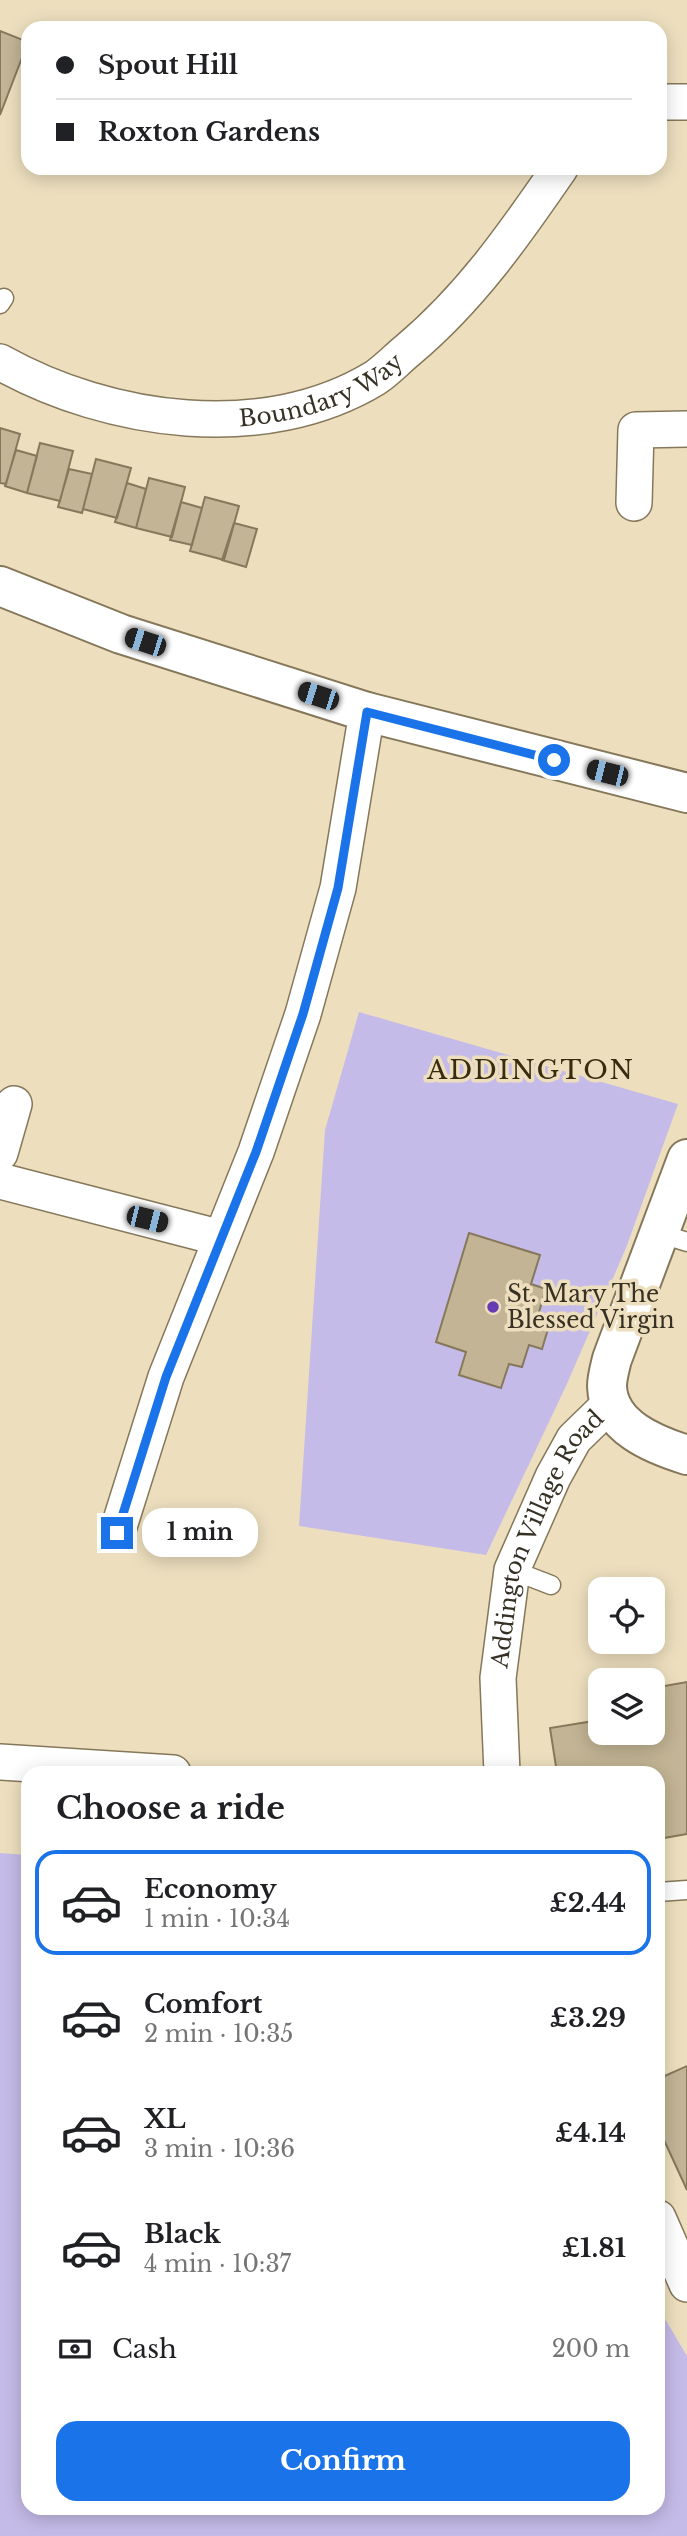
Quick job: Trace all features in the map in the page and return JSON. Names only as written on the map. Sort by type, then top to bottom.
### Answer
[{"type":"street","points":[[667,102],[687,102]]},
{"type":"street","name":"Boundary Way","points":[[0,362],[73,392],[121,407],[172,417],[227,420],[282,414],[341,394],[376,377],[447,317],[514,234],[555,175]]},
{"type":"street","points":[[634,503],[636,430],[687,429]]},
{"type":"street","points":[[0,586],[121,634],[367,712],[687,793]]},
{"type":"street","points":[[117,1533],[166,1377],[256,1152],[303,1014],[338,888],[367,712]]},
{"type":"street","points":[[0,1153],[14,1104]]},
{"type":"street","name":"Addington Village Road","points":[[502,1766],[498,1678],[512,1570],[553,1476],[575,1439],[611,1403],[607,1386],[612,1359],[673,1238],[687,1159]]},
{"type":"street","points":[[0,1181],[221,1238]]},
{"type":"street","points":[[611,1403],[626,1425],[654,1445],[687,1455]]},
{"type":"street","points":[[0,1762],[63,1766]]},
{"type":"street","points":[[665,2234],[687,2284]]},
{"type":"lane","points":[[512,1570],[551,1585]]},
{"type":"lane","points":[[665,1892],[687,1890]]},
{"type":"shaded area","points":[[359,1012],[678,1104],[626,1248],[566,1386],[486,1555],[299,1526],[325,1130]]},
{"type":"shaded area","points":[[0,1853],[21,1854],[21,2515],[665,2515],[665,2319],[687,2356],[687,2536],[0,2536]]},
{"type":"building","points":[[0,31],[21,39],[21,60],[0,115]]},
{"type":"building","points":[[0,428],[20,434],[6,484],[0,483]]},
{"type":"building","points":[[40,443],[73,451],[60,501],[27,493]]},
{"type":"building","points":[[16,450],[37,456],[27,493],[5,486]]},
{"type":"building","points":[[96,459],[131,468],[117,518],[83,509]]},
{"type":"building","points":[[69,469],[92,474],[82,513],[58,507]]},
{"type":"building","points":[[149,478],[185,487],[172,537],[136,528]]},
{"type":"building","points":[[127,483],[146,489],[136,528],[115,522]]},
{"type":"building","points":[[205,497],[239,506],[224,560],[190,551]]},
{"type":"building","points":[[181,502],[202,508],[192,545],[170,540]]},
{"type":"building","points":[[234,523],[257,529],[246,567],[222,560]]},
{"type":"building","name":"St. Mary The Blessed Virgin","points":[[469,1233],[540,1255],[531,1284],[546,1289],[535,1325],[548,1329],[542,1349],[529,1345],[522,1367],[509,1364],[501,1388],[459,1375],[466,1352],[436,1342]]},
{"type":"building","points":[[687,1682],[687,1834],[665,1838],[665,1766],[556,1766],[550,1728],[588,1722],[588,1745],[665,1745],[665,1686]]},
{"type":"building","points":[[687,2066],[687,2190],[665,2142],[665,2076]]},
{"type":"place","name":"St. Mary The Blessed Virgin","points":[[493,1307]]},
{"type":"district","name":"ADDINGTON","points":[[531,1070]]},
{"type":"route","points":[[117,1533],[166,1377],[256,1152],[303,1014],[338,888],[367,712],[554,760]]}]
